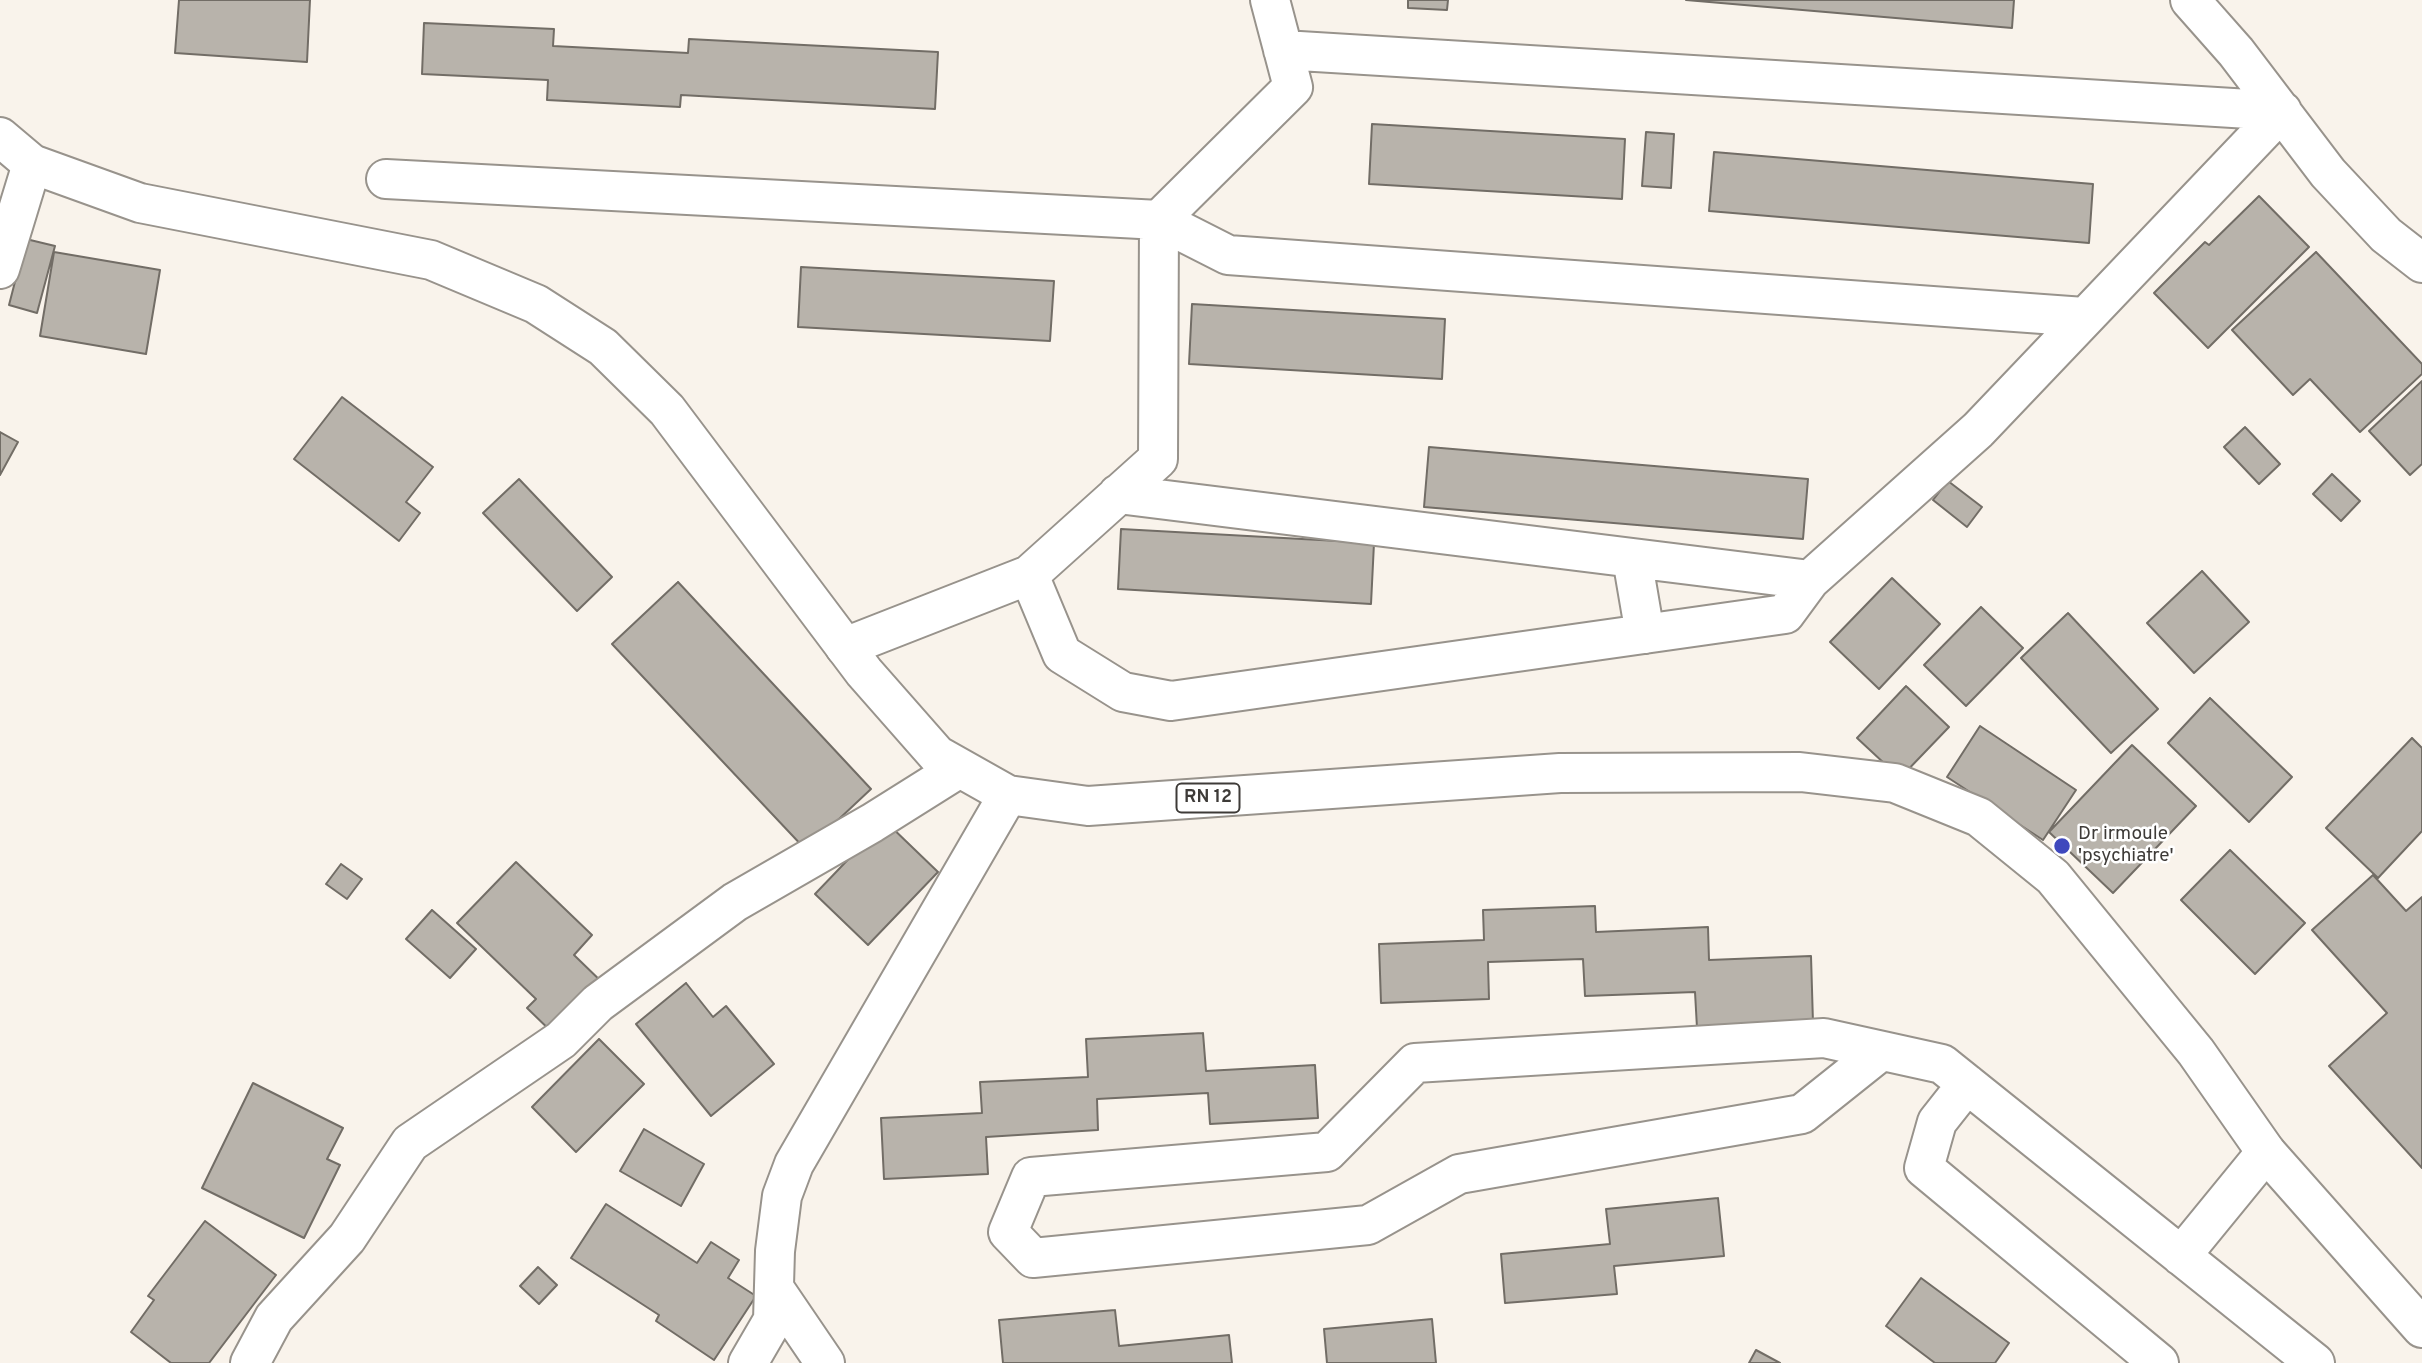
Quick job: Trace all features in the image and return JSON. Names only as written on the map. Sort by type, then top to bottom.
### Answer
[{"type":"street","points":[[845,647],[1029,575],[1158,459],[1159,220],[1293,87],[1270,0]]},
{"type":"street","points":[[2190,0],[2282,111],[2328,173],[2386,235],[2422,263]]},
{"type":"street","points":[[1283,50],[2282,111]]},
{"type":"street","points":[[1029,575],[1062,654],[1123,692],[1171,701],[1785,614],[1810,580],[1978,430],[2282,111]]},
{"type":"street","name":"RN 12","points":[[0,137],[32,164],[141,203],[431,260],[536,304],[603,347],[667,410],[845,647],[937,755],[1008,795],[1088,806],[1560,773],[1800,772],[1895,783],[1979,817],[2053,877],[2196,1052],[2266,1152],[2422,1328]]},
{"type":"street","points":[[0,269],[32,164]]},
{"type":"street","points":[[386,179],[1159,220],[1228,255],[2084,317]]},
{"type":"street","points":[[1118,494],[1810,580]]},
{"type":"street","points":[[1632,558],[1644,634]]},
{"type":"street","points":[[250,1363],[274,1318],[347,1238],[410,1143],[561,1040],[598,1003],[735,902],[958,769]]},
{"type":"street","points":[[748,1363],[773,1320],[782,1196],[794,1164],[1008,795]]},
{"type":"street","points":[[1881,1051],[1802,1114],[1459,1174],[1368,1225],[1033,1258],[1008,1232],[1031,1177],[1327,1152],[1415,1063],[1824,1038],[1942,1064],[2315,1363]]},
{"type":"street","points":[[1967,1083],[1937,1122],[1924,1168],[2159,1363]]},
{"type":"street","points":[[2181,1256],[2266,1152]]},
{"type":"street","points":[[774,1288],[825,1363]]},
{"type":"building","points":[[179,0],[310,0],[307,62],[175,53]]},
{"type":"building","points":[[1408,0],[1448,0],[1447,10],[1408,8]]},
{"type":"building","points":[[1686,0],[2014,0],[2012,28]]},
{"type":"building","points":[[424,23],[554,29],[553,46],[688,53],[689,39],[938,52],[935,109],[681,95],[680,107],[547,100],[548,80],[422,74]]},
{"type":"building","points":[[1372,124],[1625,139],[1622,199],[1369,184]]},
{"type":"building","points":[[1646,132],[1674,134],[1671,188],[1642,186]]},
{"type":"building","points":[[1714,152],[2093,184],[2089,243],[1709,211]]},
{"type":"building","points":[[2259,196],[2309,247],[2208,348],[2154,293],[2205,242],[2209,245]]},
{"type":"building","points":[[26,239],[55,246],[37,313],[9,305]]},
{"type":"building","points":[[54,252],[160,270],[146,354],[40,336]]},
{"type":"building","points":[[2316,252],[2422,364],[2422,374],[2360,432],[2310,379],[2293,395],[2232,330]]},
{"type":"building","points":[[801,267],[1054,281],[1050,341],[798,327]]},
{"type":"building","points":[[1192,304],[1445,319],[1442,379],[1189,364]]},
{"type":"building","points":[[2422,381],[2422,464],[2410,475],[2369,431]]},
{"type":"building","points":[[342,397],[433,467],[406,502],[420,513],[399,541],[294,459]]},
{"type":"building","points":[[2245,427],[2280,464],[2259,484],[2224,447]]},
{"type":"building","points":[[0,432],[18,442],[0,475]]},
{"type":"building","points":[[1429,447],[1808,479],[1803,539],[1424,507]]},
{"type":"building","points":[[2332,474],[2360,501],[2341,521],[2313,494]]},
{"type":"building","points":[[519,479],[612,577],[577,611],[483,513]]},
{"type":"building","points":[[1948,481],[1982,507],[1967,527],[1933,500]]},
{"type":"building","points":[[1121,529],[1374,543],[1371,604],[1118,589]]},
{"type":"building","points":[[2202,571],[2249,622],[2194,673],[2147,623]]},
{"type":"building","points":[[1892,578],[1940,624],[1879,689],[1830,642]]},
{"type":"building","points":[[678,582],[871,789],[806,850],[612,644]]},
{"type":"building","points":[[1981,607],[2023,648],[1966,706],[1924,665]]},
{"type":"building","points":[[2068,613],[2158,709],[2111,753],[2021,658]]},
{"type":"building","points":[[1906,686],[1949,727],[1900,778],[1857,738]]},
{"type":"building","points":[[2210,698],[2292,777],[2249,822],[2168,743]]},
{"type":"building","points":[[1980,726],[2076,790],[2043,840],[1947,777]]},
{"type":"building","points":[[2412,738],[2422,748],[2422,831],[2378,878],[2326,828]]},
{"type":"building","points":[[2132,745],[2196,806],[2113,893],[2049,832]]},
{"type":"building","points":[[885,821],[938,872],[868,945],[815,894]]},
{"type":"building","points":[[2230,850],[2305,923],[2255,974],[2181,900]]},
{"type":"building","points":[[516,862],[592,935],[574,955],[608,988],[559,1039],[527,1008],[536,999],[457,923]]},
{"type":"building","points":[[341,864],[362,879],[347,899],[326,884]]},
{"type":"building","points":[[2373,875],[2406,911],[2422,897],[2422,1168],[2329,1066],[2387,1013],[2312,930]]},
{"type":"building","points":[[1595,906],[1596,932],[1708,927],[1709,960],[1811,956],[1813,1023],[1697,1028],[1695,992],[1585,996],[1583,959],[1488,962],[1489,999],[1381,1003],[1379,944],[1484,940],[1483,910]]},
{"type":"building","points":[[432,910],[476,949],[450,978],[406,939]]},
{"type":"building","points":[[686,983],[713,1017],[726,1006],[774,1064],[711,1116],[636,1024]]},
{"type":"building","points":[[1203,1033],[1206,1071],[1315,1065],[1318,1118],[1210,1124],[1208,1093],[1097,1099],[1098,1130],[986,1137],[988,1174],[884,1179],[881,1118],[982,1113],[980,1082],[1088,1077],[1086,1039]]},
{"type":"building","points":[[599,1039],[644,1084],[576,1152],[532,1107]]},
{"type":"building","points":[[253,1083],[343,1128],[327,1159],[340,1165],[304,1238],[202,1188]]},
{"type":"building","points":[[644,1129],[704,1164],[681,1206],[620,1171]]},
{"type":"building","points":[[1718,1198],[1724,1256],[1614,1266],[1617,1294],[1505,1303],[1501,1254],[1610,1244],[1606,1209]]},
{"type":"building","points":[[606,1204],[697,1263],[711,1242],[739,1260],[728,1278],[756,1296],[714,1360],[656,1321],[659,1315],[571,1258]]},
{"type":"building","points":[[205,1221],[276,1275],[209,1363],[171,1363],[131,1332],[154,1300],[148,1296]]},
{"type":"building","points":[[538,1267],[557,1285],[539,1304],[520,1286]]},
{"type":"building","points":[[1921,1278],[2009,1343],[1995,1363],[1935,1363],[1886,1326]]},
{"type":"building","points":[[1115,1310],[1119,1346],[1229,1335],[1232,1363],[1003,1363],[999,1320]]},
{"type":"building","points":[[1432,1319],[1436,1363],[1327,1363],[1324,1329]]},
{"type":"building","points":[[1756,1350],[1780,1363],[1749,1363]]},
{"type":"place","name":"Dr irmoule 'psychiatre'","points":[[2062,846]]}]
